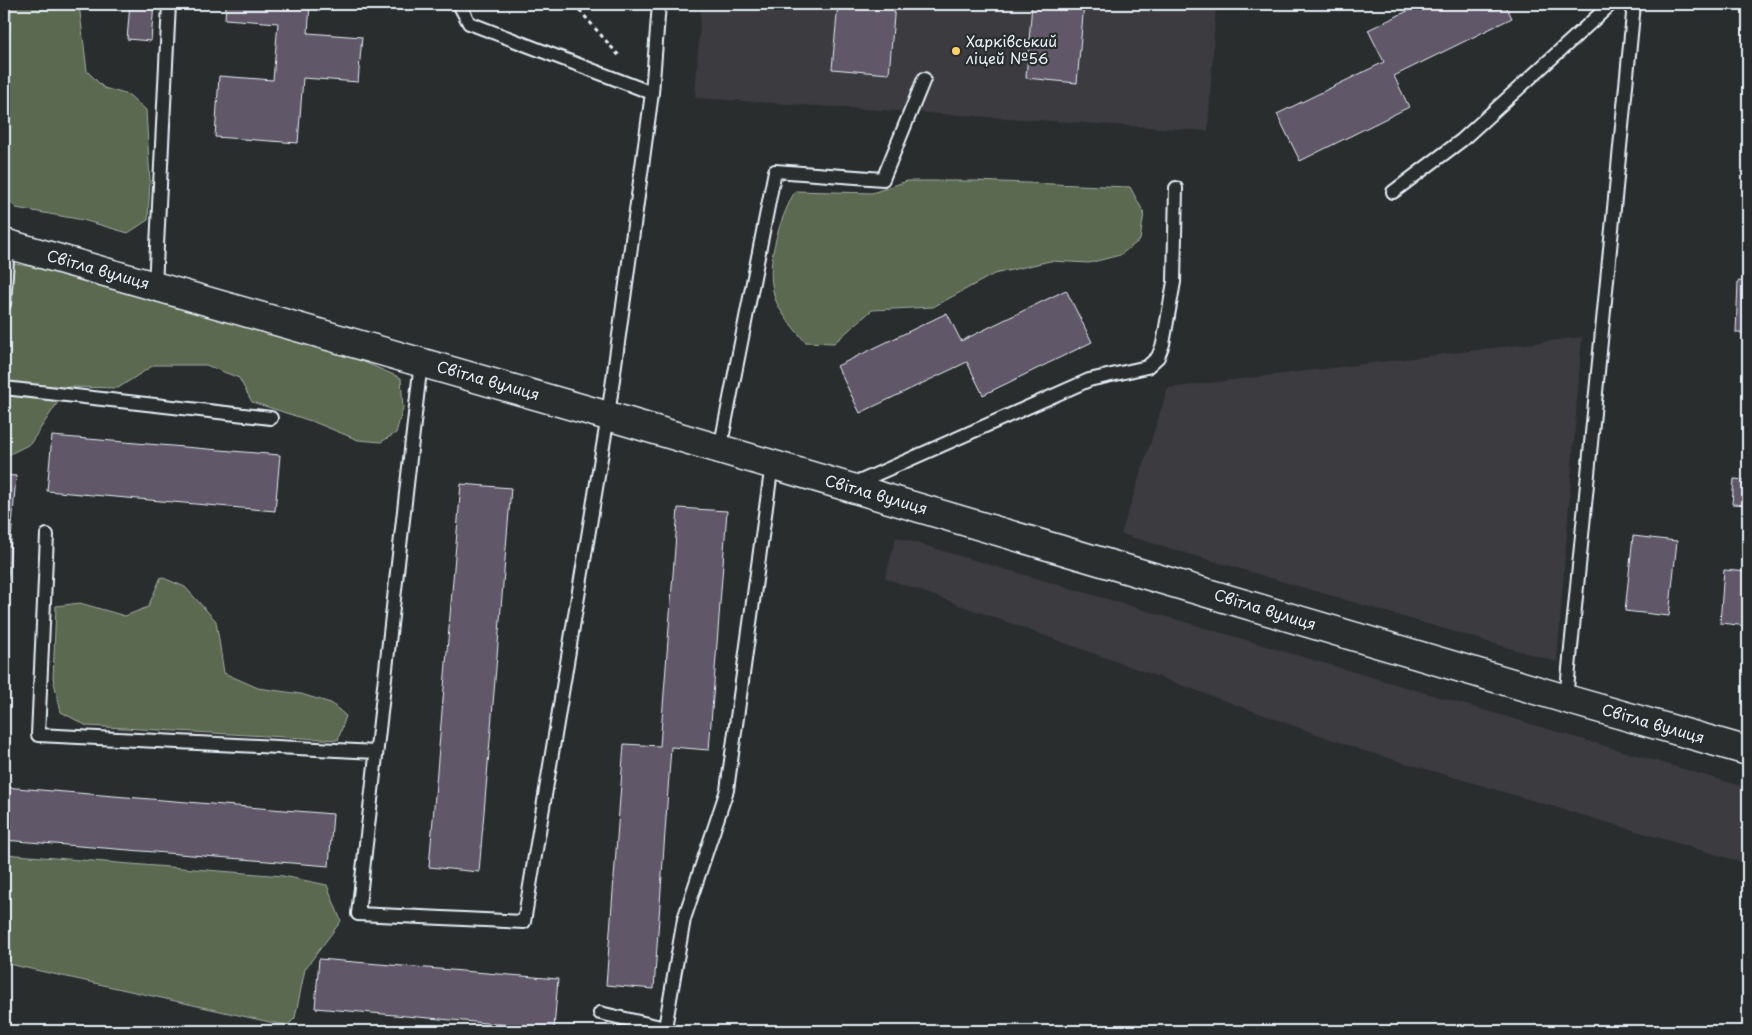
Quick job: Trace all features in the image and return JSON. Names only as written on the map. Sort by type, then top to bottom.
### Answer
[{"type":"street","name":"Світла вулиця","points":[[6,243],[608,416],[1748,751]]},
{"type":"lane","points":[[155,286],[169,4]]},
{"type":"lane","points":[[460,4],[469,23],[652,94]]},
{"type":"lane","points":[[421,362],[358,914],[524,922],[608,416],[652,94],[659,4]]},
{"type":"lane","points":[[1393,192],[1462,140],[1611,4]]},
{"type":"lane","points":[[1566,699],[1634,4]]},
{"type":"lane","points":[[720,449],[775,171],[883,179],[924,80]]},
{"type":"lane","points":[[848,487],[1089,380],[1147,367],[1158,357],[1163,344],[1174,282],[1176,188]]},
{"type":"lane","points":[[4,304],[6,243]]},
{"type":"lane","points":[[4,388],[271,418]]},
{"type":"lane","points":[[600,1013],[665,1028],[684,919],[727,790],[772,464]]},
{"type":"lane","points":[[47,535],[38,735],[376,752]]},
{"type":"path","points":[[574,4],[652,94]]},
{"type":"shaded area","name":"Харківський ліцей №56","points":[[701,4],[1216,4],[1208,131],[695,98]]},
{"type":"shaded area","points":[[1582,337],[1557,662],[1121,534],[1168,388]]},
{"type":"shaded area","points":[[896,537],[1748,788],[1748,864],[1361,750],[885,578]]},
{"type":"green space","points":[[12,4],[79,4],[87,71],[104,88],[129,95],[146,110],[150,181],[148,220],[128,233],[83,220],[16,208],[4,195],[4,107]]},
{"type":"green space","points":[[907,181],[975,181],[1130,187],[1144,213],[1140,240],[1120,255],[1089,263],[1050,261],[994,274],[933,307],[872,310],[834,343],[805,342],[785,317],[776,301],[772,288],[771,274],[775,244],[783,216],[795,191],[872,193]]},
{"type":"green space","points":[[4,262],[91,277],[322,344],[401,378],[403,408],[396,433],[381,442],[358,440],[314,422],[252,402],[239,378],[206,365],[154,365],[118,388],[68,387],[30,444],[4,457]]},
{"type":"green space","points":[[161,577],[185,587],[216,621],[224,673],[258,688],[301,694],[331,703],[346,716],[338,740],[87,726],[61,712],[53,678],[56,606],[80,603],[125,616],[148,607]]},
{"type":"green space","points":[[4,854],[283,876],[327,885],[341,921],[305,969],[295,1018],[288,1025],[274,1023],[4,963]]},
{"type":"building","points":[[130,4],[154,4],[151,41],[127,39]]},
{"type":"building","points":[[226,4],[310,4],[308,33],[362,37],[358,82],[303,78],[298,143],[215,137],[219,76],[273,80],[278,23],[225,19]]},
{"type":"building","points":[[838,4],[895,4],[889,74],[832,69]]},
{"type":"building","points":[[1032,4],[1084,4],[1077,83],[1026,78]]},
{"type":"building","points":[[1422,4],[1505,4],[1512,18],[1394,76],[1409,107],[1300,161],[1277,114],[1384,62],[1368,30]]},
{"type":"building","points":[[1738,281],[1748,282],[1748,333],[1736,333]]},
{"type":"building","points":[[1066,290],[1092,342],[983,395],[967,362],[860,413],[837,366],[947,313],[961,341]]},
{"type":"building","points":[[52,436],[280,455],[275,511],[47,491]]},
{"type":"building","points":[[4,475],[16,476],[4,629]]},
{"type":"building","points":[[1734,479],[1748,480],[1748,505],[1732,504]]},
{"type":"building","points":[[461,484],[511,488],[479,872],[429,867]]},
{"type":"building","points":[[678,508],[727,511],[709,750],[671,747],[654,989],[606,985],[624,744],[660,746]]},
{"type":"building","points":[[1633,536],[1677,541],[1669,616],[1625,611]]},
{"type":"building","points":[[1724,570],[1748,572],[1748,626],[1720,623]]},
{"type":"building","points":[[4,787],[333,814],[329,866],[4,840]]},
{"type":"building","points":[[319,959],[558,979],[554,1029],[315,1008]]},
{"type":"place","name":"Харківський ліцей №56","points":[[956,51]]}]
